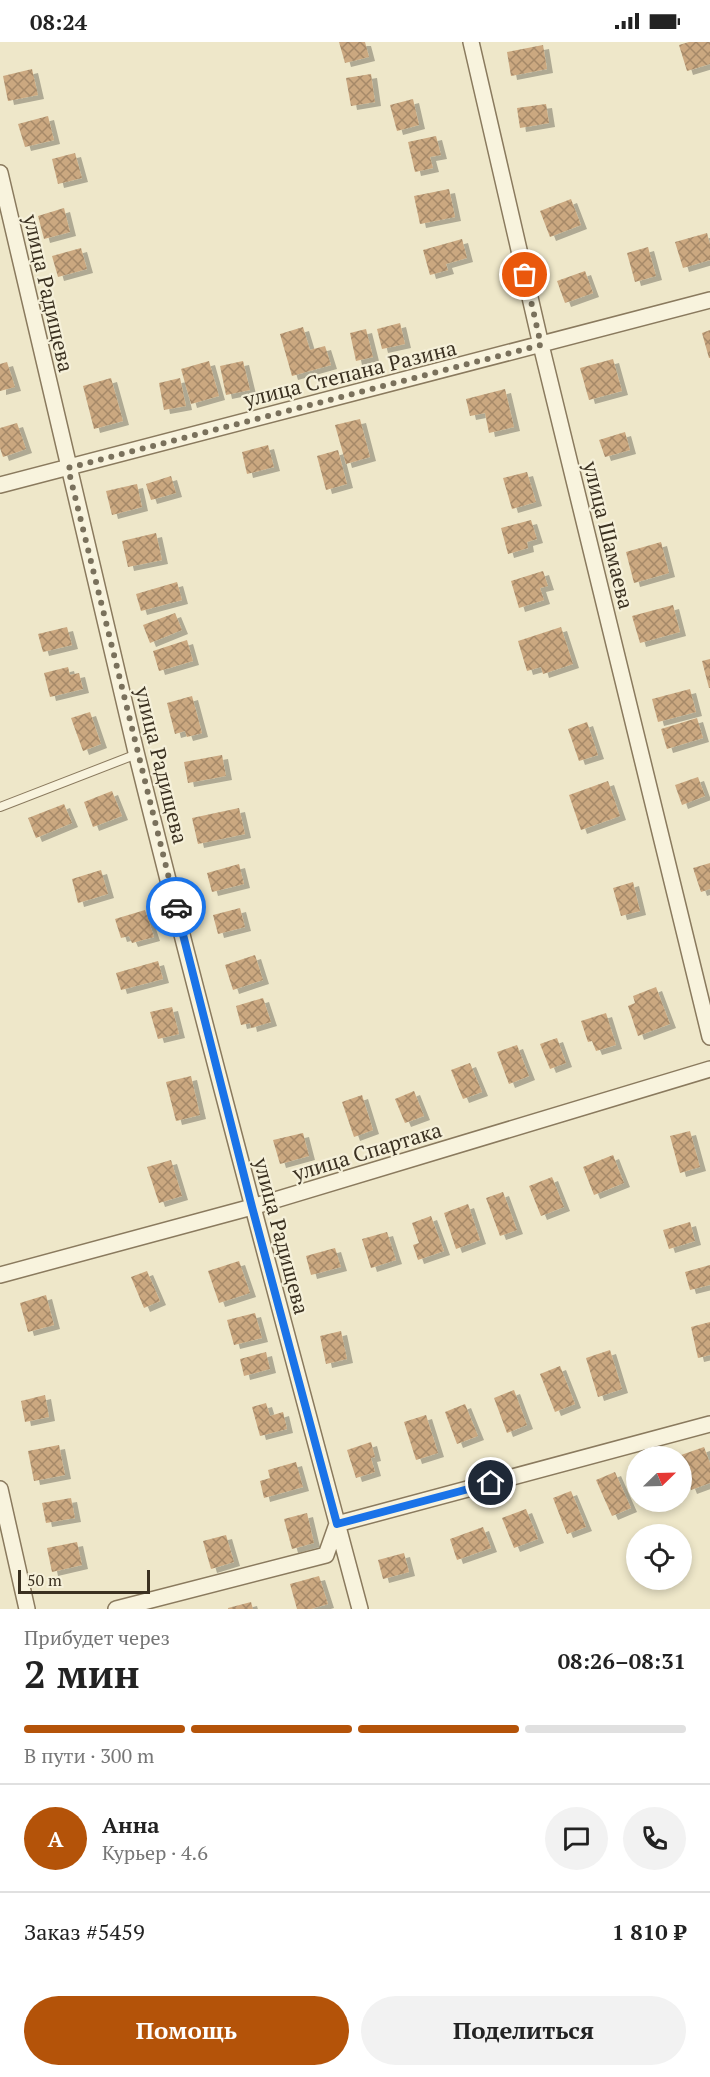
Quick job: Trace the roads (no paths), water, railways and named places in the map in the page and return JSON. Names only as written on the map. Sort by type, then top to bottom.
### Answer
[{"type":"street","name":"улица Шамаева","points":[[471,42],[541,345],[710,1037]]},
{"type":"street","name":"улица Радищева","points":[[0,173],[137,754],[252,1207],[360,1609]]},
{"type":"street","name":"улица Степана Разина","points":[[0,485],[710,300]]},
{"type":"street","name":"улица Спартака","points":[[0,1275],[252,1207],[710,1069]]},
{"type":"street","points":[[116,1609],[326,1555],[337,1524],[710,1424]]},
{"type":"street","points":[[0,1489],[27,1609]]},
{"type":"lane","points":[[0,807],[137,754]]}]
